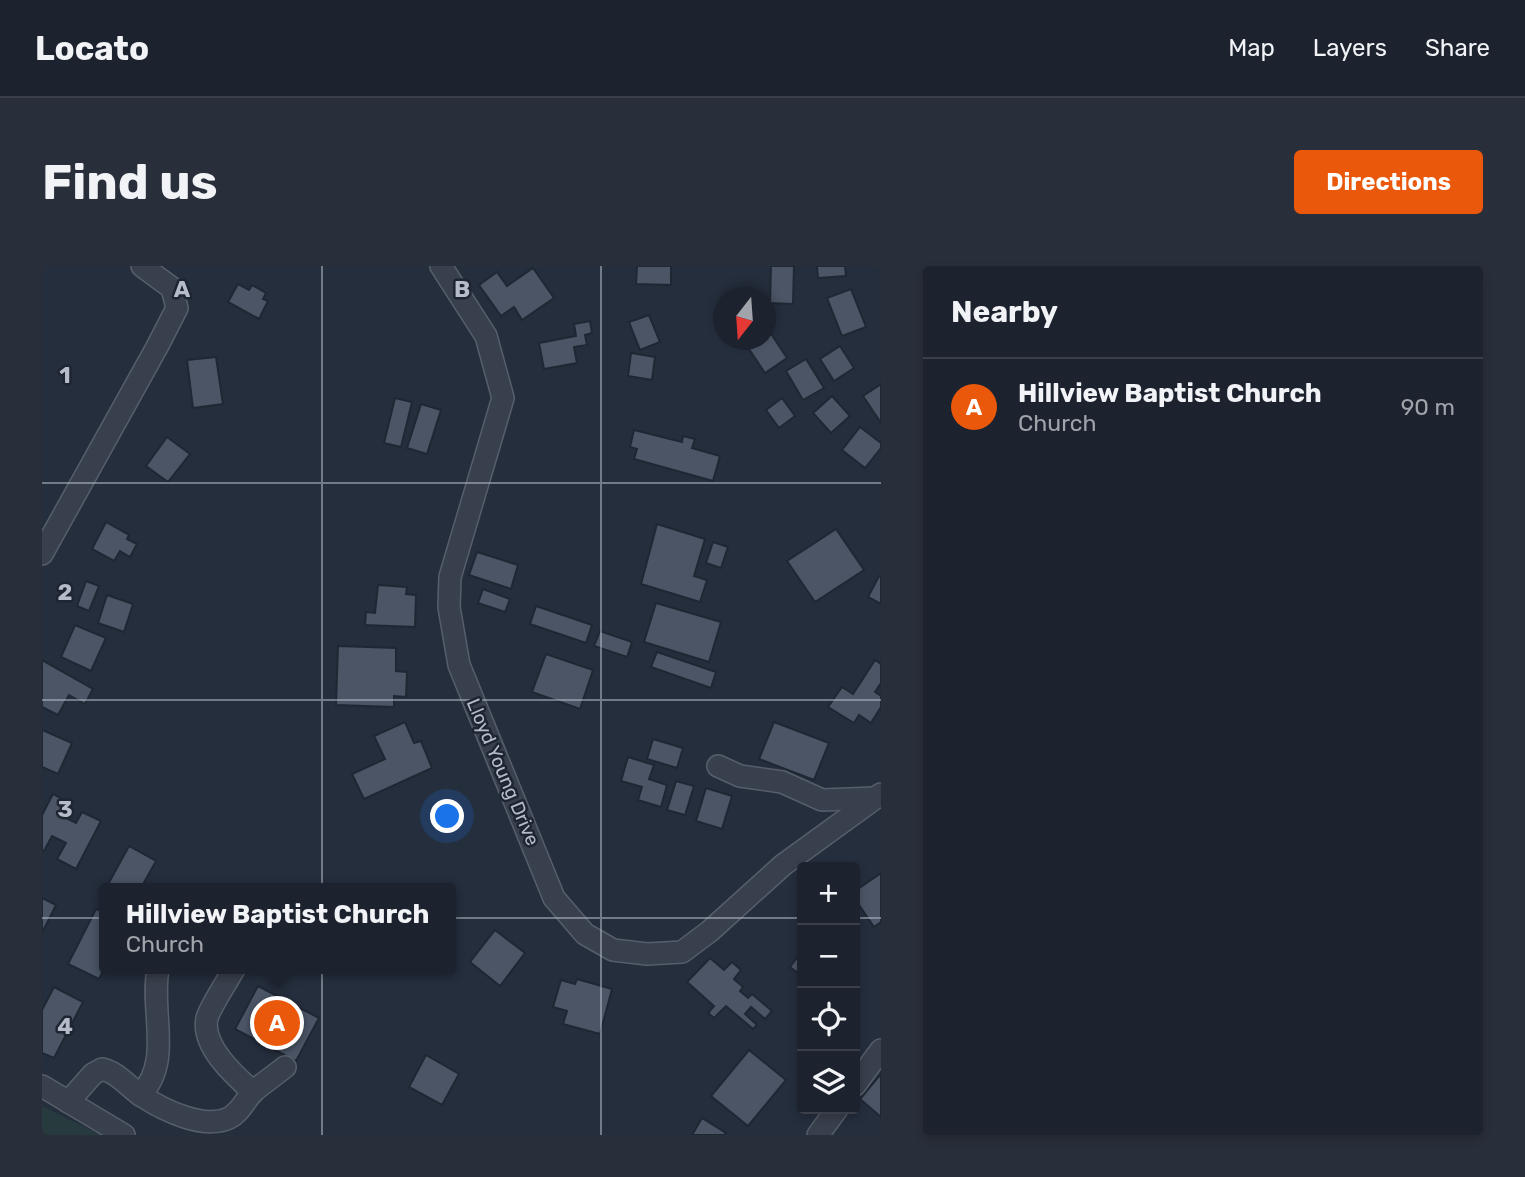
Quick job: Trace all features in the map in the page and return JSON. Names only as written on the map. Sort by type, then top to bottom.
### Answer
[{"type":"street","points":[[42,554],[177,308],[172,288],[142,266]]},
{"type":"street","name":"Lloyd Young Drive","points":[[441,266],[486,337],[503,398],[450,577],[449,607],[458,664],[554,898],[585,934],[613,950],[647,954],[682,952],[710,931],[783,865],[879,796]]},
{"type":"street","points":[[718,766],[740,776],[782,782],[822,800],[879,796]]},
{"type":"street","points":[[140,1095],[151,1084],[157,1071],[155,986],[157,974]]},
{"type":"street","points":[[231,974],[207,1017],[207,1030],[217,1054],[232,1074],[253,1092]]},
{"type":"street","points":[[860,1078],[881,1049]]},
{"type":"street","points":[[68,1102],[93,1074],[102,1069],[113,1071],[140,1095],[173,1115],[216,1122],[237,1112],[253,1092],[285,1067]]},
{"type":"street","points":[[42,1086],[124,1135]]},
{"type":"street","points":[[818,1135],[833,1114]]},
{"type":"green space","points":[[42,1106],[101,1135],[42,1135]]},
{"type":"building","points":[[637,266],[671,266],[671,285],[636,284]]},
{"type":"building","points":[[771,266],[794,266],[793,304],[776,303],[776,287],[770,287]]},
{"type":"building","points":[[817,266],[845,266],[846,276],[818,278]]},
{"type":"building","points":[[533,268],[554,298],[522,320],[514,307],[501,316],[479,285],[497,272],[507,286]]},
{"type":"building","points":[[238,284],[249,290],[252,285],[266,293],[263,299],[268,301],[259,319],[228,302]]},
{"type":"building","points":[[851,289],[866,327],[842,336],[827,298]]},
{"type":"building","points":[[649,315],[660,342],[640,350],[629,322]]},
{"type":"building","points":[[590,321],[592,333],[585,335],[587,345],[574,347],[577,363],[544,369],[539,343],[576,336],[574,324]]},
{"type":"building","points":[[776,341],[787,358],[765,373],[750,350],[776,350]]},
{"type":"building","points":[[840,346],[854,368],[834,381],[820,359]]},
{"type":"building","points":[[631,353],[655,357],[652,380],[628,376]]},
{"type":"building","points":[[216,357],[223,404],[193,408],[187,360]]},
{"type":"building","points":[[806,359],[824,388],[803,400],[786,371]]},
{"type":"building","points":[[881,384],[881,423],[863,396]]},
{"type":"building","points":[[832,396],[850,416],[831,433],[813,413]]},
{"type":"building","points":[[395,398],[412,402],[401,447],[384,443]]},
{"type":"building","points":[[782,398],[795,416],[779,428],[766,410]]},
{"type":"building","points":[[421,404],[441,410],[427,454],[407,448]]},
{"type":"building","points":[[860,427],[881,443],[881,448],[865,468],[842,450]]},
{"type":"building","points":[[634,430],[682,442],[683,436],[695,439],[692,448],[720,456],[713,481],[634,459],[637,449],[630,447]]},
{"type":"building","points":[[167,437],[190,454],[168,482],[146,466]]},
{"type":"building","points":[[106,522],[129,535],[127,539],[137,544],[130,557],[120,551],[114,561],[92,549]]},
{"type":"building","points":[[657,524],[705,539],[694,576],[707,580],[700,602],[641,584]]},
{"type":"building","points":[[836,529],[864,570],[815,602],[787,561]]},
{"type":"building","points":[[713,542],[728,547],[721,568],[706,563]]},
{"type":"building","points":[[477,552],[518,565],[511,589],[469,575]]},
{"type":"building","points":[[879,576],[881,577],[881,604],[868,597]]},
{"type":"building","points":[[86,581],[99,586],[89,611],[77,606]]},
{"type":"building","points":[[378,585],[407,587],[406,594],[416,595],[415,627],[365,625],[366,612],[375,613]]},
{"type":"building","points":[[483,589],[510,599],[505,612],[478,603]]},
{"type":"building","points":[[107,595],[133,604],[124,632],[98,623]]},
{"type":"building","points":[[656,603],[721,622],[709,662],[644,642]]},
{"type":"building","points":[[536,606],[592,625],[586,643],[530,624]]},
{"type":"building","points":[[75,625],[106,638],[91,671],[61,657]]},
{"type":"building","points":[[600,631],[632,642],[627,657],[594,646]]},
{"type":"building","points":[[338,646],[396,648],[396,671],[407,672],[406,697],[394,696],[394,707],[336,705]]},
{"type":"building","points":[[657,652],[716,672],[711,688],[651,667]]},
{"type":"building","points":[[546,654],[593,670],[580,709],[532,692]]},
{"type":"building","points":[[42,660],[93,689],[85,704],[69,695],[58,715],[42,707]]},
{"type":"building","points":[[875,660],[881,664],[881,683],[875,692],[881,696],[881,707],[871,723],[859,715],[854,723],[828,707],[842,687],[853,694]]},
{"type":"building","points":[[405,722],[414,743],[421,741],[432,768],[364,799],[352,774],[385,759],[374,736]]},
{"type":"building","points":[[774,722],[829,743],[814,780],[759,759]]},
{"type":"building","points":[[42,730],[72,743],[58,774],[42,767]]},
{"type":"building","points":[[653,739],[683,748],[677,768],[647,759]]},
{"type":"building","points":[[628,757],[654,765],[649,779],[667,785],[661,807],[638,800],[642,787],[621,781]]},
{"type":"building","points":[[676,781],[694,786],[685,815],[667,810]]},
{"type":"building","points":[[706,788],[732,796],[722,829],[696,821]]},
{"type":"building","points":[[53,794],[69,803],[62,816],[76,823],[82,812],[101,821],[76,869],[57,859],[66,843],[52,836],[44,851],[42,850],[42,815]]},
{"type":"building","points":[[129,846],[156,861],[144,883],[109,883]]},
{"type":"building","points":[[881,873],[881,922],[874,927],[860,906],[860,888]]},
{"type":"building","points":[[42,898],[56,905],[42,933]]},
{"type":"building","points":[[96,909],[99,910],[99,974],[102,974],[99,979],[68,964]]},
{"type":"building","points":[[495,930],[525,953],[500,986],[470,962]]},
{"type":"building","points":[[710,958],[724,970],[732,962],[741,970],[734,979],[743,987],[740,991],[748,998],[752,994],[772,1011],[765,1019],[751,1007],[745,1014],[757,1025],[753,1029],[726,1006],[714,1018],[708,1013],[714,1006],[687,982]]},
{"type":"building","points":[[797,958],[797,972],[790,967]]},
{"type":"building","points":[[577,979],[612,989],[600,1034],[563,1024],[567,1011],[553,1007],[561,980],[575,984]]},
{"type":"building","points":[[258,986],[319,1018],[296,1061],[235,1029]]},
{"type":"building","points":[[54,987],[83,1002],[54,1058],[42,1053],[42,1010]]},
{"type":"building","points":[[749,1050],[786,1080],[748,1126],[711,1096]]},
{"type":"building","points":[[426,1055],[459,1074],[442,1105],[409,1087]]},
{"type":"building","points":[[881,1074],[881,1117],[860,1099]]},
{"type":"building","points":[[702,1118],[726,1133],[692,1135]]},
{"type":"place","name":"Hillview Baptist Church","points":[[277,1023]]}]
